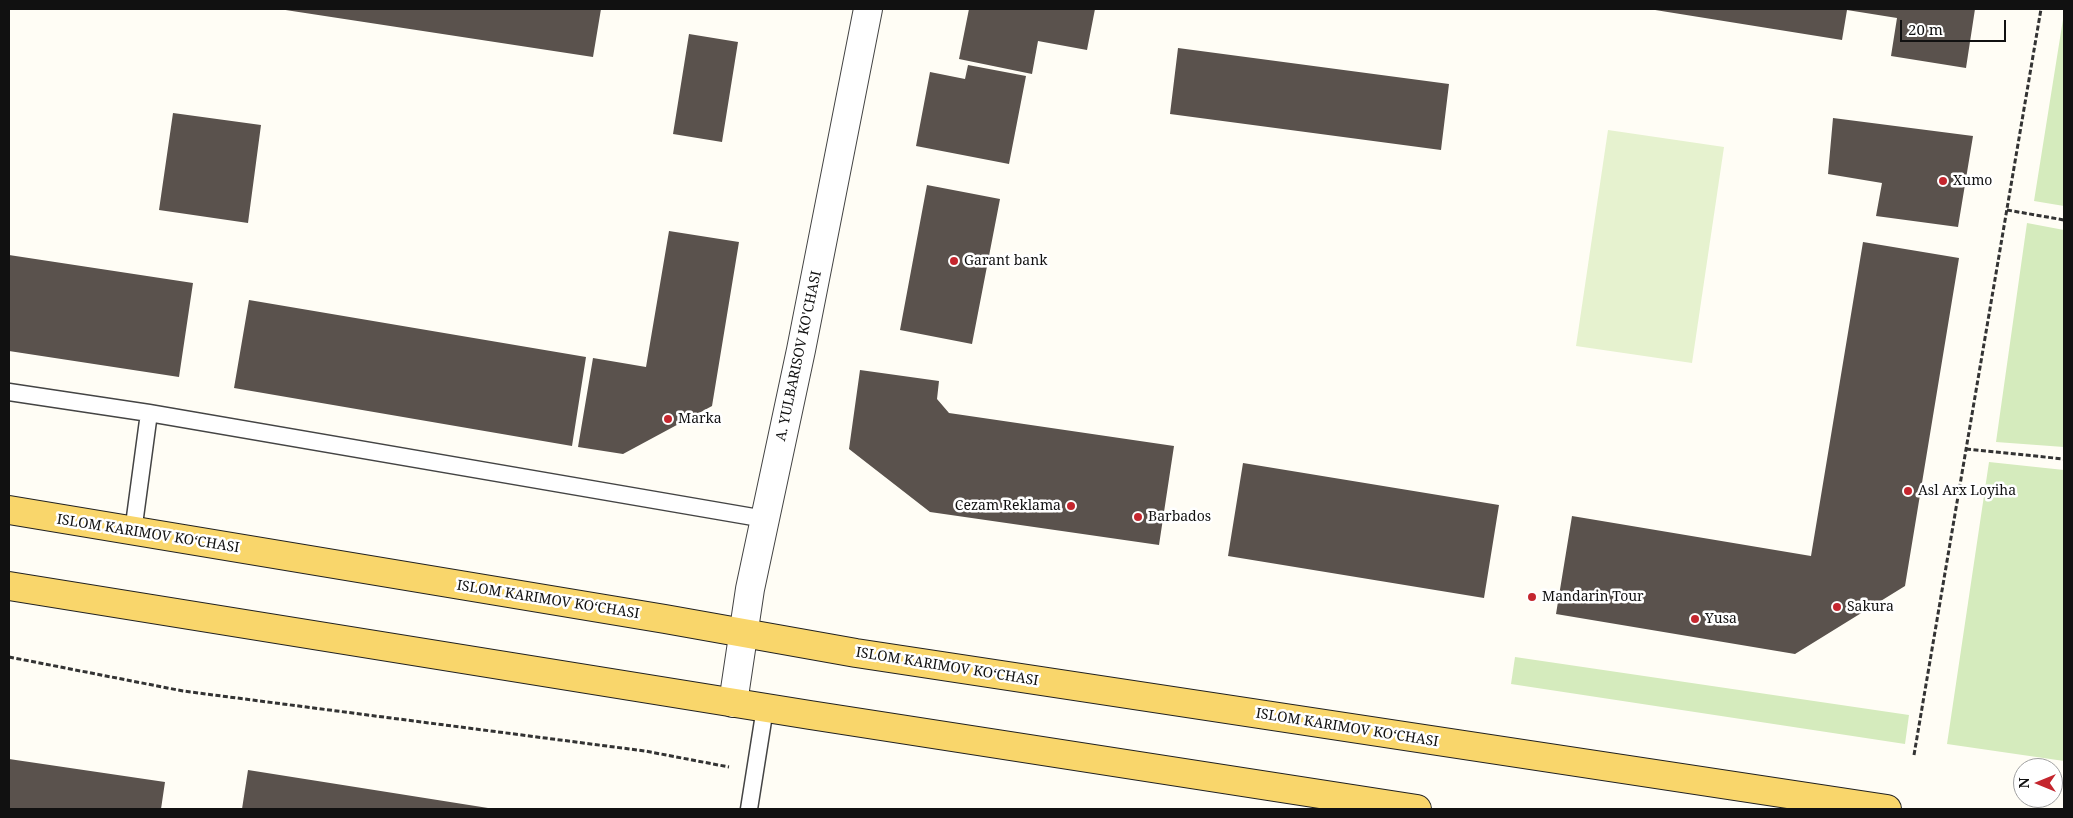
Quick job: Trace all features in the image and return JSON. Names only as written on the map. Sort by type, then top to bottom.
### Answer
[{"type":"main road","name":"ISLOM KARIMOV KO‘CHASI","points":[[9,510],[856,653],[1887,809]]},
{"type":"main road","points":[[9,586],[733,703],[1417,809]]},
{"type":"street","name":"A. YULBARISOV KO'CHASI","points":[[733,703],[743,633],[765,518],[801,350],[868,9]]},
{"type":"lane","points":[[9,392],[150,413],[765,518]]},
{"type":"lane","points":[[134,532],[150,413]]},
{"type":"lane","points":[[749,809],[765,708]]},
{"type":"path","points":[[1914,755],[2041,9]]},
{"type":"path","points":[[2007,210],[2064,220]]},
{"type":"path","points":[[1966,449],[2064,459]]},
{"type":"path","points":[[9,657],[183,691],[645,751],[736,769]]},
{"type":"green space","points":[[2064,13],[2064,206],[2034,201]]},
{"type":"green space","points":[[1608,130],[1724,147],[1692,363],[1576,346]]},
{"type":"green space","points":[[2027,223],[2064,230],[2064,447],[1996,442]]},
{"type":"green space","points":[[1989,462],[2064,470],[2064,761],[2063,758],[2043,758],[1947,744]]},
{"type":"green space","points":[[1515,657],[1909,715],[1905,744],[1511,684]]},
{"type":"building","points":[[279,9],[601,9],[593,57]]},
{"type":"building","points":[[969,9],[1095,9],[1087,50],[1038,41],[1032,74],[959,59]]},
{"type":"building","points":[[1649,9],[1975,9],[1966,68],[1891,56],[1897,18],[1847,10],[1842,40]]},
{"type":"building","points":[[689,34],[738,42],[722,142],[673,134]]},
{"type":"building","points":[[1178,48],[1449,84],[1441,150],[1170,114]]},
{"type":"building","points":[[968,65],[1026,76],[1009,164],[916,146],[930,72],[965,79]]},
{"type":"building","points":[[173,113],[261,125],[248,223],[159,210]]},
{"type":"building","points":[[1833,118],[1973,136],[1958,227],[1876,216],[1882,183],[1828,174]]},
{"type":"building","points":[[927,185],[1000,199],[972,344],[900,330]]},
{"type":"building","points":[[669,231],[739,242],[712,406],[623,454],[578,447],[593,358],[646,367]]},
{"type":"building","points":[[1863,242],[1959,258],[1905,586],[1795,654],[1556,614],[1572,516],[1811,556]]},
{"type":"building","points":[[9,255],[193,283],[179,377],[9,351]]},
{"type":"building","points":[[249,300],[586,357],[572,446],[234,388]]},
{"type":"building","points":[[860,370],[939,381],[937,399],[949,413],[1174,446],[1159,545],[930,512],[849,449]]},
{"type":"building","points":[[1243,463],[1499,505],[1484,598],[1228,556]]},
{"type":"building","points":[[9,759],[165,782],[161,809],[9,809]]},
{"type":"building","points":[[248,770],[488,808],[488,809],[242,809]]},
{"type":"place","name":"Xumo","points":[[1943,181]]},
{"type":"place","name":"Garant bank","points":[[954,261]]},
{"type":"place","name":"Marka","points":[[668,419]]},
{"type":"place","name":"Asl Arx Loyiha","points":[[1908,491]]},
{"type":"place","name":"Cezam Reklama","points":[[1071,506]]},
{"type":"place","name":"Barbados","points":[[1138,517]]},
{"type":"place","name":"Mandarin Tour","points":[[1532,597]]},
{"type":"place","name":"Sakura","points":[[1837,607]]},
{"type":"place","name":"Yusa","points":[[1695,619]]}]
